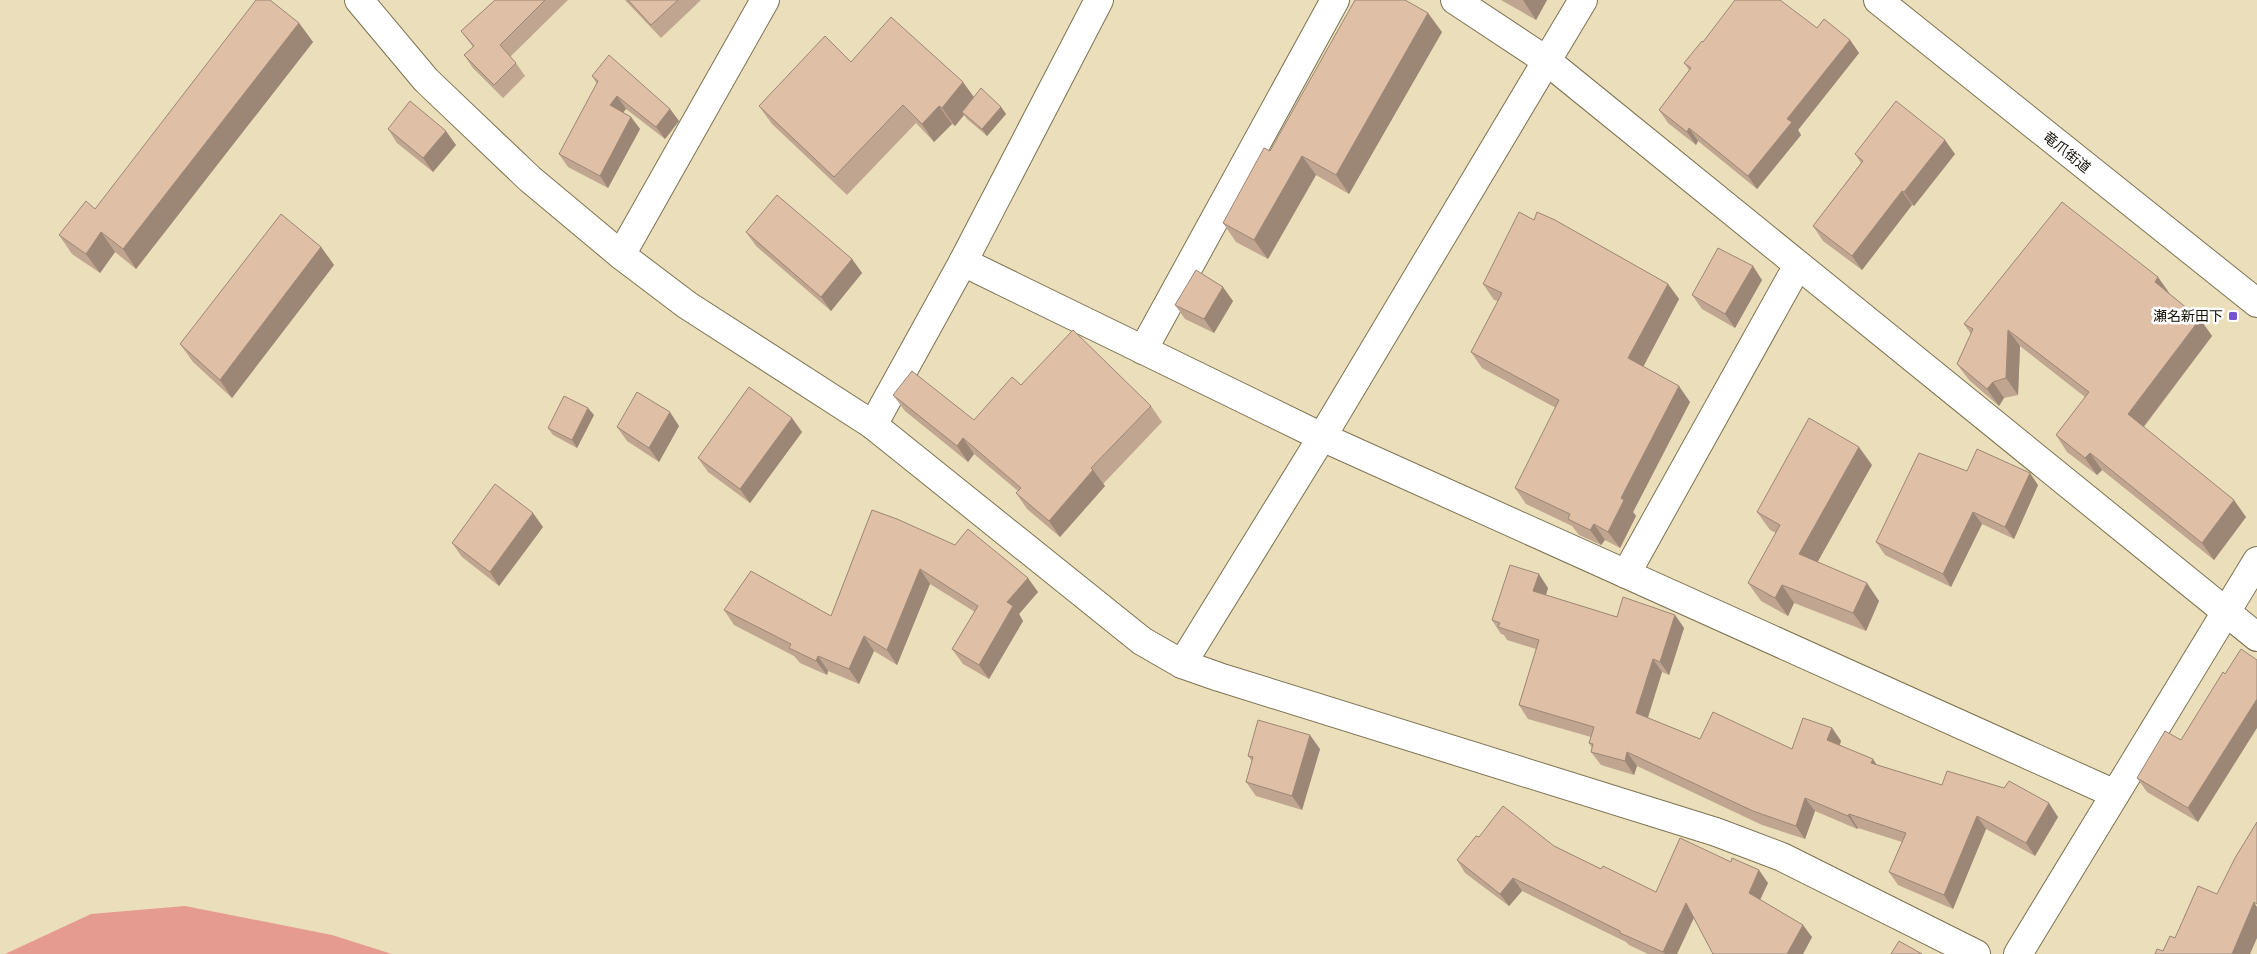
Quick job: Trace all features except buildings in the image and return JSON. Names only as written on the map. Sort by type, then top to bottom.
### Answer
[{"type":"street","points":[[359,0],[426,80],[530,178],[621,255],[687,305],[873,425],[1142,641],[1182,664],[1219,677],[1716,832],[1782,857],[1976,954]]},
{"type":"street","points":[[621,255],[765,0]]},
{"type":"street","points":[[873,425],[963,262],[1099,0]]},
{"type":"street","points":[[1144,350],[1335,0]]},
{"type":"street","points":[[1455,0],[1547,61],[2257,638]]},
{"type":"street","points":[[1182,664],[1322,437],[1583,0]]},
{"type":"street","name":"竜爪街道","points":[[1878,0],[2257,303]]},
{"type":"street","points":[[963,262],[1322,437],[2115,794]]},
{"type":"street","points":[[1626,574],[1798,265]]},
{"type":"street","points":[[2018,954],[2257,561]]},
{"type":"shaded area","points":[[185,906],[332,935],[392,954],[5,954],[91,914]]},
{"type":"place","name":"瀬名新田下","points":[[2233,316]]}]
